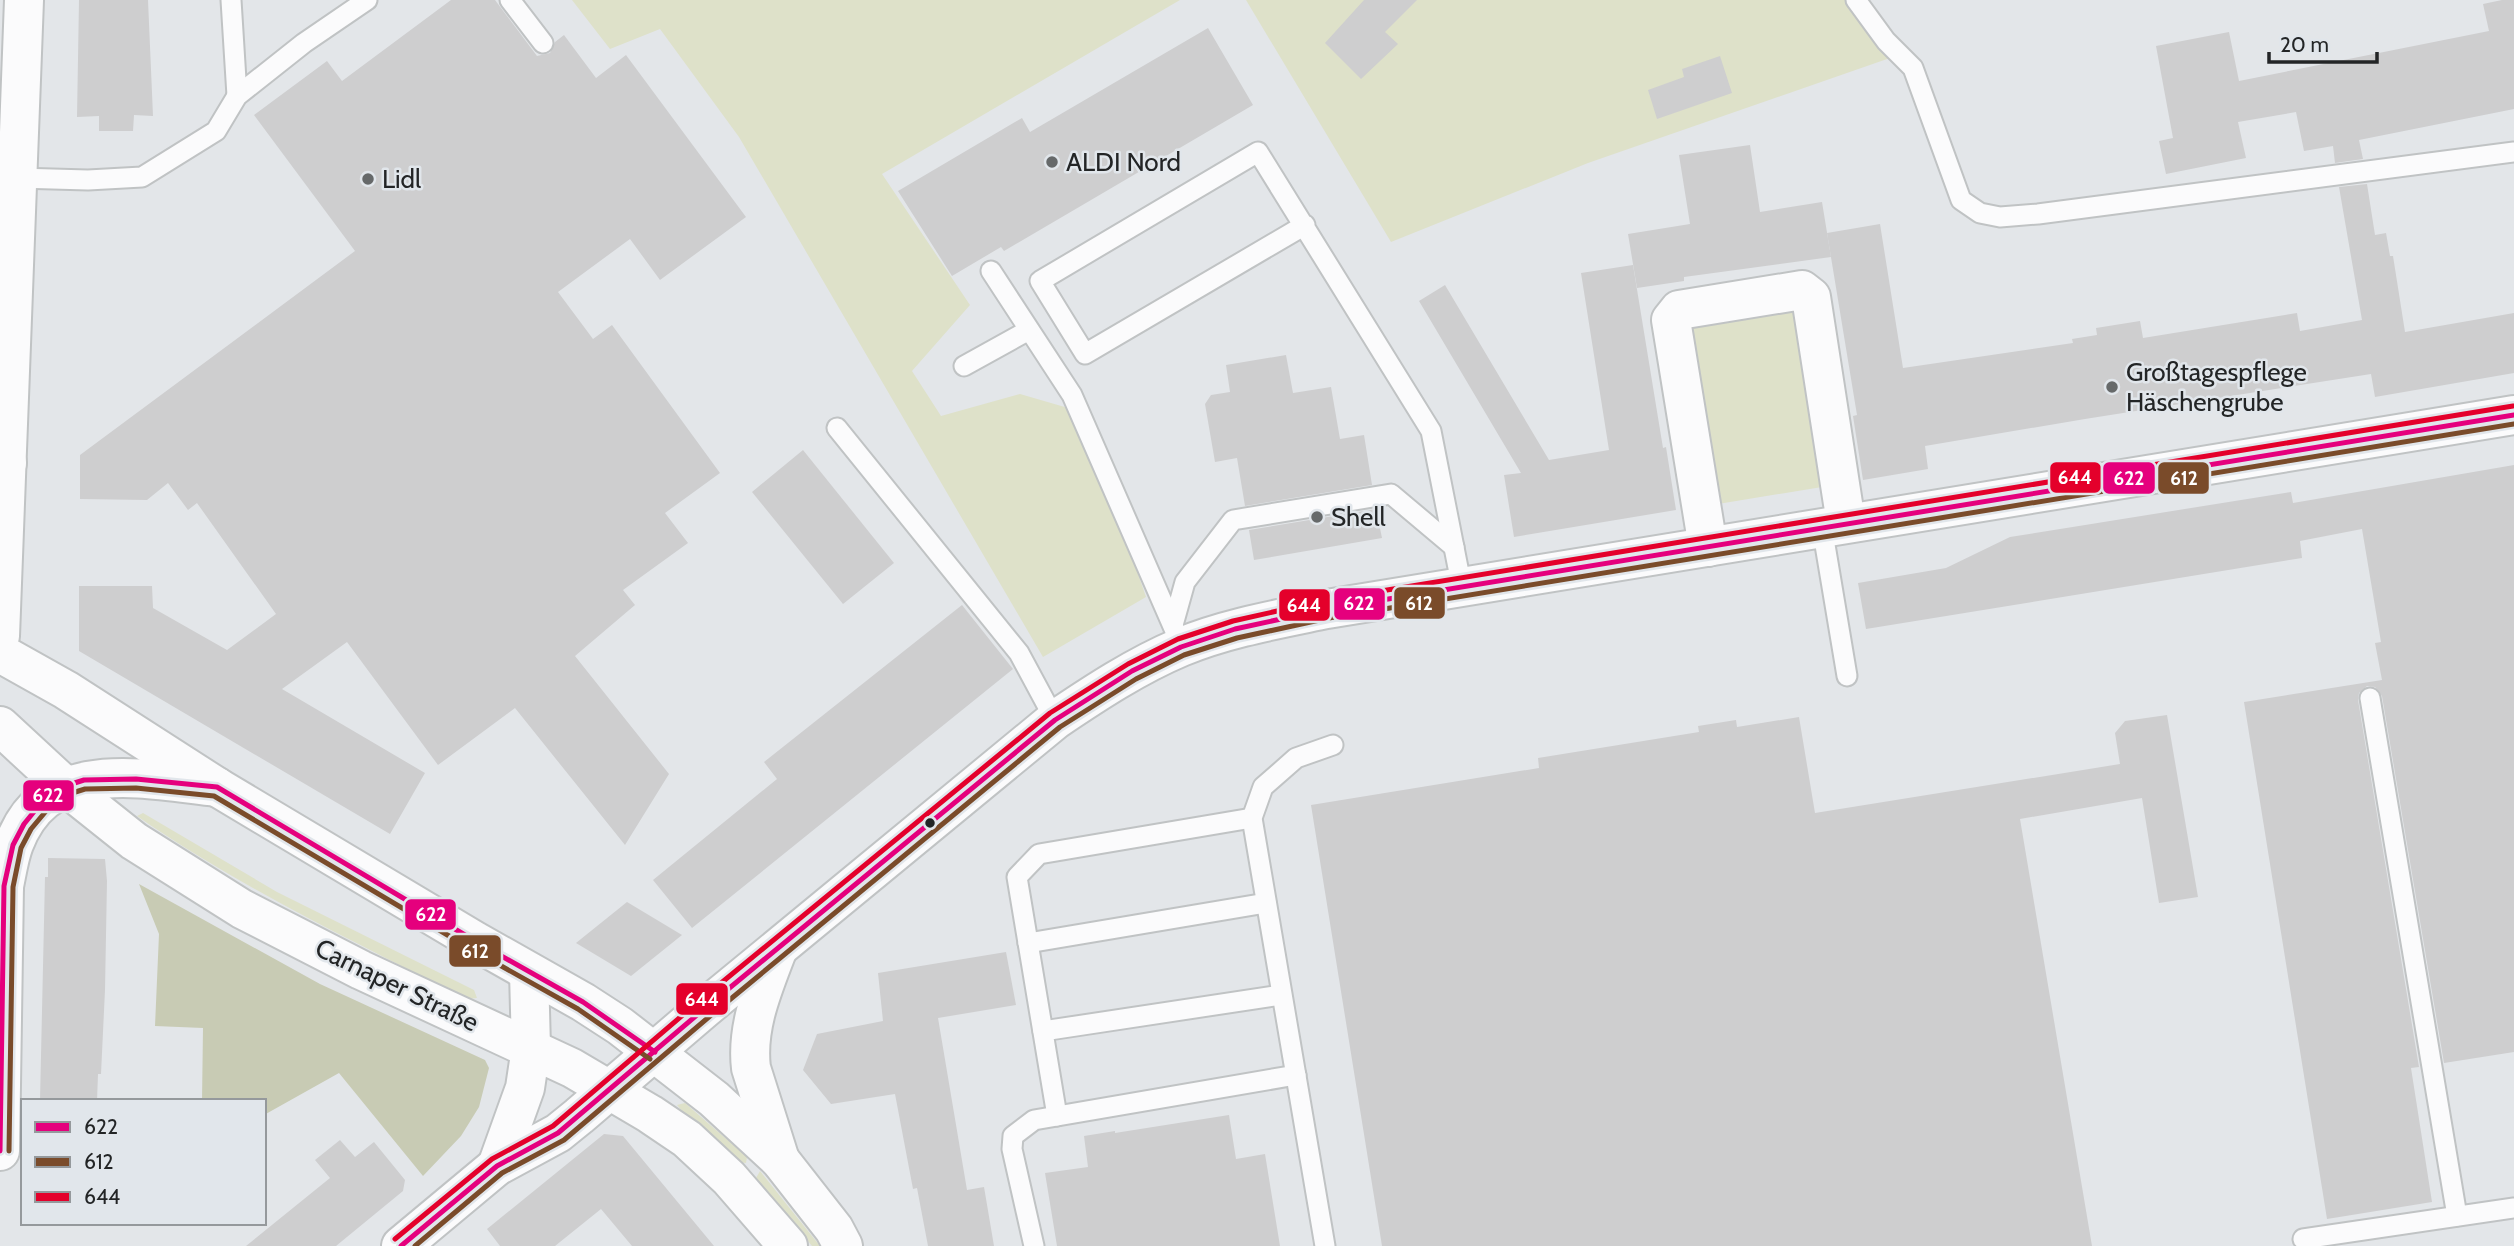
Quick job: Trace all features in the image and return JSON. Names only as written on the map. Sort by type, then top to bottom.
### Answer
[{"type":"main road","points":[[0,636],[3,467],[24,0]]},
{"type":"main road","points":[[1708,547],[1671,320],[1679,310],[1802,290],[1811,298],[1834,525]]},
{"type":"main road","points":[[401,1246],[497,1166],[558,1133],[1055,720],[1177,636],[1834,525],[2514,415]]},
{"type":"main road","points":[[0,653],[66,690],[216,787],[583,1002],[655,1052],[714,1099],[780,1160],[834,1229],[842,1246]]},
{"type":"main road","name":"Carnaper Straße","points":[[0,726],[65,786],[134,841],[242,909],[458,1017],[531,1048],[612,1089],[687,1139],[729,1178],[788,1246]]},
{"type":"main road","points":[[0,1151],[1,874],[24,824],[46,797],[65,786],[85,780],[136,779],[216,787]]},
{"type":"main road","points":[[778,950],[761,992],[752,1031],[750,1055],[751,1068],[780,1160]]},
{"type":"main road","points":[[497,1166],[525,1088],[531,1048],[529,972]]},
{"type":"lane","points":[[231,0],[237,96]]},
{"type":"lane","points":[[17,178],[88,180],[142,177],[216,131],[237,96],[304,43],[367,0]]},
{"type":"lane","points":[[510,0],[543,43]]},
{"type":"lane","points":[[1856,0],[1886,41],[1913,68],[1961,200],[1980,213],[2000,217],[2038,214],[2514,152]]},
{"type":"lane","points":[[1305,225],[1085,354],[1040,281],[1258,152],[1305,225],[1431,431],[1462,588]]},
{"type":"lane","points":[[991,271],[1072,395],[1177,636]]},
{"type":"lane","points":[[964,366],[1029,330]]},
{"type":"lane","points":[[837,428],[1019,653],[1055,720]]},
{"type":"lane","points":[[1177,636],[1185,582],[1233,520],[1391,494],[1454,547]]},
{"type":"lane","points":[[1834,525],[1847,676]]},
{"type":"lane","points":[[2370,698],[2458,1216]]},
{"type":"lane","points":[[1325,1246],[1252,818],[1263,787],[1296,758],[1333,745]]},
{"type":"lane","points":[[1057,1116],[1017,877],[1039,854],[1252,818]]},
{"type":"lane","points":[[1028,943],[1266,903]]},
{"type":"lane","points":[[1043,1031],[1281,995]]},
{"type":"lane","points":[[1034,1246],[1012,1149],[1013,1136],[1034,1120],[1296,1075]]},
{"type":"lane","points":[[2303,1239],[2514,1208]]},
{"type":"green space","points":[[572,0],[1180,0],[882,174],[970,305],[912,371],[941,416],[1020,394],[1075,410],[1107,484],[1146,597],[1043,657],[739,137],[660,29],[610,49]]},
{"type":"green space","points":[[1246,0],[1847,0],[1890,58],[1588,163],[1391,242]]},
{"type":"green space","points":[[1794,303],[1828,486],[1712,505],[1686,324]]},
{"type":"green space","points":[[143,813],[277,892],[474,990],[477,998],[467,999],[258,891],[137,816]]},
{"type":"green space","points":[[139,884],[320,984],[485,1060],[489,1068],[479,1107],[461,1136],[423,1176],[339,1073],[266,1114],[266,1099],[202,1099],[203,1028],[155,1026],[159,934]]},
{"type":"green space","points":[[685,1103],[747,1157],[746,1163],[738,1162],[677,1105]]},
{"type":"green space","points":[[760,1171],[820,1246],[812,1246],[756,1178]]},
{"type":"building","points":[[79,0],[148,0],[153,116],[134,115],[133,131],[99,131],[99,116],[77,117]]},
{"type":"building","points":[[451,0],[495,0],[537,56],[550,53],[555,42],[564,35],[596,78],[626,55],[746,217],[660,280],[630,239],[558,292],[593,339],[612,325],[720,473],[665,513],[688,543],[623,590],[635,605],[575,656],[669,774],[625,845],[515,708],[438,765],[347,642],[282,689],[425,773],[390,834],[79,651],[79,586],[152,586],[153,608],[227,650],[276,614],[197,503],[188,510],[168,483],[147,500],[80,499],[80,455],[355,251],[254,115],[327,61],[342,81]]},
{"type":"building","points":[[1364,0],[1417,0],[1385,32],[1398,44],[1361,79],[1325,43]]},
{"type":"building","points":[[2514,0],[2514,109],[2359,140],[2363,159],[2335,163],[2333,146],[2304,151],[2296,112],[2238,122],[2246,158],[2166,174],[2159,141],[2173,138],[2156,46],[2229,32],[2239,81],[2489,31],[2483,4]]},
{"type":"building","name":"ALDI Nord","points":[[1208,28],[1253,105],[1004,251],[1001,247],[952,276],[898,191],[1022,118],[1030,132]]},
{"type":"building","points":[[1720,56],[1732,93],[1657,119],[1648,90],[1684,77],[1682,69]]},
{"type":"building","points":[[1750,145],[1760,212],[1822,202],[1831,257],[1684,277],[1684,281],[1637,288],[1628,234],[1690,224],[1679,155]]},
{"type":"building","points":[[2367,184],[2375,235],[2386,233],[2390,256],[2393,256],[2405,332],[2514,313],[2514,373],[2375,397],[2371,374],[2085,419],[1925,446],[1928,469],[1863,480],[1853,416],[1857,415],[1827,233],[1880,224],[1903,368],[2073,343],[2072,339],[2097,335],[2096,328],[2140,321],[2143,338],[2297,313],[2300,331],[2362,320],[2339,187]]},
{"type":"building","points":[[1633,265],[1676,510],[1514,537],[1504,475],[1521,473],[1419,301],[1445,285],[1549,460],[1609,450],[1581,273]]},
{"type":"building","points":[[1286,355],[1293,393],[1331,387],[1340,439],[1364,435],[1372,485],[1245,506],[1237,458],[1215,462],[1205,404],[1211,395],[1230,392],[1226,365]]},
{"type":"building","points":[[803,450],[894,563],[843,604],[752,492]]},
{"type":"building","points":[[2514,465],[2514,1052],[2444,1063],[2382,696],[2375,687],[2367,686],[2359,693],[2358,700],[2419,1067],[2411,1068],[2432,1202],[2327,1219],[2244,702],[2382,680],[2375,643],[2381,642],[2362,529],[2300,541],[2302,558],[1866,629],[1858,583],[1946,568],[2010,537],[2291,492],[2293,503]]},
{"type":"building","points":[[1376,509],[1382,538],[1254,560],[1249,530]]},
{"type":"building","points":[[962,605],[1013,669],[692,928],[653,880],[777,779],[764,762]]},
{"type":"building","points":[[2167,715],[2198,897],[2159,903],[2142,798],[2020,819],[2092,1246],[1382,1246],[1311,805],[1539,768],[1538,758],[1699,732],[1698,726],[1736,720],[1737,727],[1799,717],[1815,813],[2120,764],[2115,733],[2125,721]]},
{"type":"building","points":[[48,858],[105,859],[105,990],[101,1074],[98,1074],[97,1099],[40,1099],[45,877],[48,877]]},
{"type":"building","points":[[627,902],[682,935],[631,976],[576,943]]},
{"type":"building","points":[[1006,952],[1016,1005],[938,1018],[967,1190],[984,1187],[994,1246],[928,1246],[917,1188],[913,1189],[895,1094],[831,1104],[803,1070],[817,1034],[883,1021],[878,973]]},
{"type":"building","points":[[1229,1115],[1236,1159],[1265,1154],[1280,1246],[1057,1246],[1045,1173],[1088,1167],[1084,1136]]},
{"type":"building","points":[[604,1134],[623,1136],[714,1246],[632,1246],[601,1209],[555,1246],[500,1246],[487,1229]]},
{"type":"building","points":[[340,1140],[355,1157],[374,1142],[405,1180],[403,1191],[336,1246],[246,1246],[330,1178],[315,1160]]},
{"type":"transit line","name":"644","points":[[395,1239],[492,1159],[553,1126],[698,1002],[1050,713],[1128,664],[1178,639],[1233,621],[1326,600],[2513,406]]},
{"type":"transit line","name":"622","points":[[401,1246],[497,1166],[558,1133],[1055,720],[1132,671],[1181,647],[1235,629],[1327,609],[2514,415]]},
{"type":"transit line","name":"612","points":[[415,1246],[502,1173],[564,1140],[1060,727],[1136,679],[1184,655],[1237,638],[1329,618],[2514,424]]},
{"type":"transit line","name":"622","points":[[0,1151],[4,886],[13,845],[24,824],[46,797],[65,786],[84,780],[136,779],[217,787],[475,941],[583,1002],[655,1052]]},
{"type":"transit line","name":"612","points":[[9,1151],[13,887],[21,848],[31,829],[52,804],[85,789],[136,788],[214,796],[471,949],[578,1009],[650,1059]]},
{"type":"place","name":"ALDI Nord","points":[[1052,162]]},
{"type":"place","name":"Lidl","points":[[368,179]]},
{"type":"place","name":"Großtagespflege Häschengrube","points":[[2112,387]]},
{"type":"place","name":"Shell","points":[[1317,517]]}]
